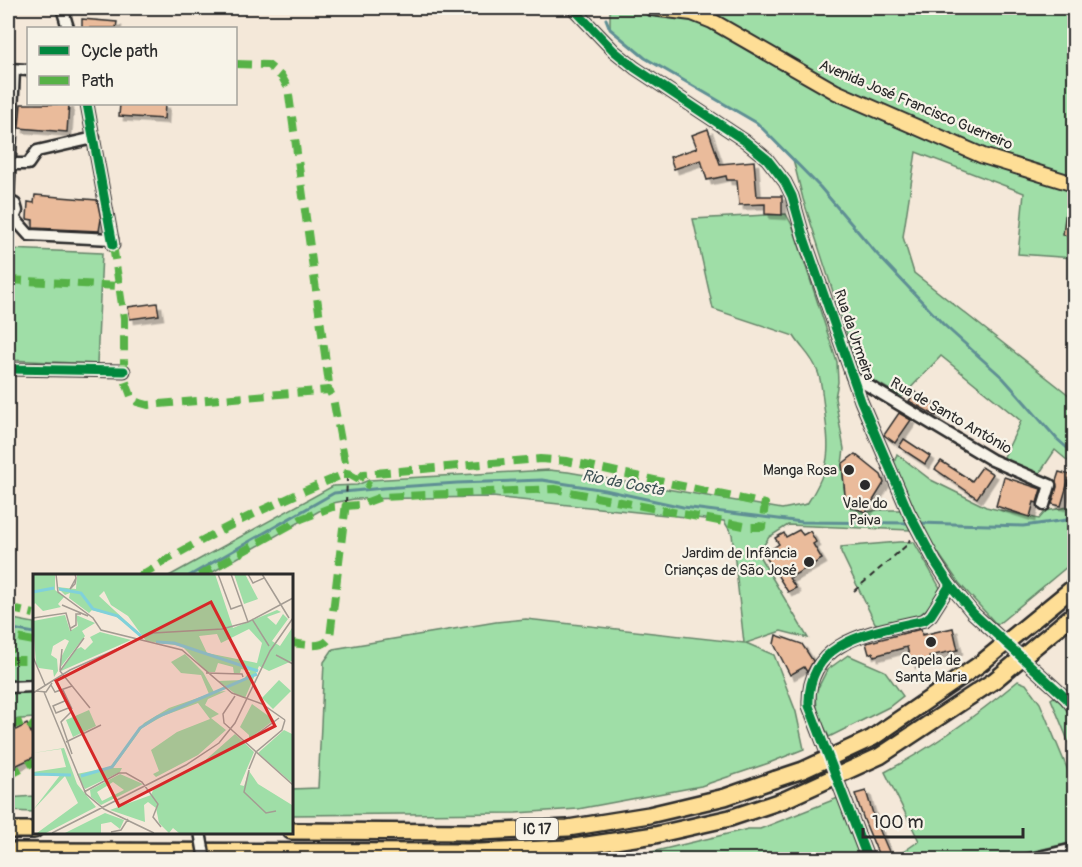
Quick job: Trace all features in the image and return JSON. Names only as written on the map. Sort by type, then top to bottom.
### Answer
[{"type":"highway","name":"IC 17","points":[[292,831],[481,832],[568,828],[649,815],[725,797],[803,770],[872,738],[980,664],[1074,586]]},
{"type":"highway","name":"IC 17","points":[[8,851],[481,852],[567,848],[655,835],[730,819],[784,800],[880,756],[995,680],[1074,614]]},
{"type":"highway","points":[[8,830],[33,830]]},
{"type":"main road","name":"Avenida José Francisco Guerreiro","points":[[651,8],[692,13],[712,21],[836,92],[984,156],[1074,184]]},
{"type":"street","points":[[62,8],[68,27]]},
{"type":"street","name":"Rua da Urmeira","points":[[573,8],[614,51],[635,68],[746,141],[767,159],[785,182],[792,196],[803,235],[865,411],[917,530],[950,585],[973,612],[1074,708]]},
{"type":"street","points":[[27,70],[11,69],[8,201],[17,207],[18,211],[11,219],[29,235],[112,242],[87,105]]},
{"type":"street","points":[[9,164],[27,164],[38,151],[94,138]]},
{"type":"street","points":[[8,369],[124,371]]},
{"type":"street","name":"Rua de Santo António","points":[[852,376],[992,460],[1050,485],[1044,505]]},
{"type":"street","points":[[868,860],[809,706],[808,691],[820,665],[830,654],[862,634],[924,620],[931,615],[950,585]]},
{"type":"street","points":[[8,687],[33,686]]},
{"type":"street","points":[[200,834],[205,860]]},
{"type":"street","points":[[1027,860],[1074,849]]},
{"type":"path","points":[[346,503],[347,479]]},
{"type":"path","points":[[854,591],[908,544]]},
{"type":"green space","points":[[610,8],[1074,8],[1074,258],[1018,254],[1024,193],[916,152],[903,237],[914,273],[1074,399],[1074,466],[1055,450],[1039,474],[1002,461],[1021,421],[941,356],[902,397],[859,372],[803,199],[793,159],[757,123],[645,58],[610,29]]},
{"type":"green space","points":[[786,214],[793,227],[837,362],[838,382],[835,398],[844,449],[842,464],[846,505],[866,512],[901,510],[910,530],[788,525],[769,537],[758,554],[808,638],[781,631],[746,643],[774,655],[796,712],[804,749],[701,786],[578,809],[516,813],[292,815],[292,789],[318,788],[324,662],[333,649],[526,619],[744,643],[732,534],[724,521],[492,497],[354,499],[333,503],[209,574],[173,574],[333,486],[357,485],[369,480],[549,470],[782,509],[807,504],[821,479],[828,447],[819,374],[812,360],[794,336],[713,309],[693,219]]},
{"type":"green space","points":[[8,249],[102,253],[97,364],[8,360]]},
{"type":"green space","points":[[897,454],[931,480],[986,507],[1039,519],[1046,511],[1074,506],[1074,561],[997,625],[959,583],[927,537],[894,463]]},
{"type":"green space","points":[[914,542],[940,588],[929,607],[917,616],[880,626],[875,623],[841,552],[841,547]]},
{"type":"green space","points":[[8,618],[33,623],[33,682],[8,682]]},
{"type":"green space","points":[[848,655],[885,671],[903,696],[889,707],[829,737],[817,711],[816,692],[827,670]]},
{"type":"green space","points":[[1018,681],[1026,684],[1040,703],[1074,785],[1074,842],[998,859],[901,859],[900,854],[919,841],[885,772],[954,730]]},
{"type":"green space","points":[[33,691],[33,718],[8,720],[8,692]]},
{"type":"green space","points":[[1054,697],[1062,703],[1071,716],[1075,737],[1074,755],[1051,699]]},
{"type":"green space","points":[[33,796],[33,812],[8,811],[8,798]]},
{"type":"green space","points":[[838,798],[862,859],[609,860],[748,829],[760,829]]},
{"type":"building","points":[[82,19],[117,22],[116,27],[82,27]]},
{"type":"building","points":[[21,104],[69,105],[67,132],[19,128]]},
{"type":"building","points":[[120,105],[165,105],[164,119],[119,116]]},
{"type":"building","points":[[708,129],[720,164],[754,161],[757,196],[782,196],[782,215],[765,214],[765,204],[739,205],[737,180],[727,180],[726,176],[707,180],[701,160],[674,169],[670,157],[697,148],[692,135]]},
{"type":"building","points":[[35,195],[97,200],[101,219],[99,231],[33,228],[33,220],[27,219],[28,202],[34,203]]},
{"type":"building","points":[[1066,208],[1074,209],[1074,237],[1063,235]]},
{"type":"building","points":[[157,303],[159,315],[130,319],[128,307]]},
{"type":"building","points":[[915,392],[941,408],[936,416],[909,401]]},
{"type":"building","points":[[899,413],[911,420],[895,443],[884,435]]},
{"type":"building","points":[[904,439],[930,456],[925,464],[899,447]]},
{"type":"building","points":[[855,454],[881,475],[884,483],[866,512],[846,505],[842,464]]},
{"type":"building","points":[[941,461],[972,481],[982,467],[993,474],[977,498],[935,469]]},
{"type":"building","points":[[1059,472],[1070,475],[1061,506],[1052,504]]},
{"type":"building","points":[[1004,477],[1041,489],[1030,517],[996,506]]},
{"type":"building","name":"Jardim de Infância Crianças de São José","points":[[799,530],[803,535],[810,531],[816,542],[813,544],[822,559],[789,578],[796,588],[788,592],[764,554],[779,544],[775,538],[784,533],[786,537]]},
{"type":"building","name":"Capela de Santa Maria","points":[[953,628],[958,650],[929,656],[930,659],[911,664],[907,647],[874,656],[873,652],[869,654],[866,643],[921,629],[922,635]]},
{"type":"building","points":[[776,635],[802,644],[813,661],[807,672],[804,667],[790,675],[774,644]]},
{"type":"building","points":[[27,724],[33,737],[33,757],[13,767],[8,756],[8,734]]},
{"type":"building","points":[[866,791],[890,854],[880,858],[855,794]]},
{"type":"waterway","points":[[606,19],[610,29],[645,58],[757,123],[820,187],[877,254],[943,324],[1003,378],[1057,439],[1074,454]]},
{"type":"waterway","name":"Rio da Costa","points":[[192,574],[334,493],[383,488],[542,480],[605,490],[683,507],[802,522],[911,523]]},
{"type":"waterway","name":"Rio da Costa","points":[[918,523],[1023,526],[1074,519]]},
{"type":"waterway","name":"Rio da Costa","points":[[8,628],[33,633]]},
{"type":"marked path","points":[[237,64],[268,65],[282,77],[288,88],[330,391]]},
{"type":"marked path","points":[[113,245],[124,318],[124,377],[131,396],[137,402],[148,405],[329,390],[333,398],[347,479]]},
{"type":"marked path","points":[[8,280],[119,286]]},
{"type":"marked path","points":[[203,574],[301,519],[332,507],[359,505],[381,497],[555,489],[749,527],[762,527],[765,504],[567,461],[540,459],[364,474],[359,479]]},
{"type":"marked path","points":[[143,574],[242,520],[347,473],[370,486]]},
{"type":"marked path","points":[[292,643],[318,645],[323,644],[330,637],[346,503]]},
{"type":"marked path","points":[[8,608],[33,614]]},
{"type":"marked path","points":[[33,641],[12,637],[9,660],[33,660]]},
{"type":"marked path","points":[[8,727],[25,721],[33,727]]},
{"type":"marked path","points":[[8,776],[33,763]]},
{"type":"cycle path","points":[[573,8],[614,51],[635,68],[745,141],[767,159],[785,182],[792,196],[803,235],[861,401],[908,511],[935,562],[973,613],[1066,698],[1074,708]]},
{"type":"cycle path","points":[[87,105],[113,245]]},
{"type":"cycle path","points":[[8,369],[124,371]]},
{"type":"cycle path","points":[[868,860],[809,706],[811,683],[819,666],[831,652],[847,642],[885,629],[925,620],[931,615],[950,585]]},
{"type":"place","name":"Manga Rosa","points":[[849,470]]},
{"type":"place","name":"Vale do Paiva","points":[[865,485]]},
{"type":"place","name":"Jardim de Infância Crianças de São José","points":[[809,562]]},
{"type":"place","name":"Capela de Santa Maria","points":[[931,642]]}]
